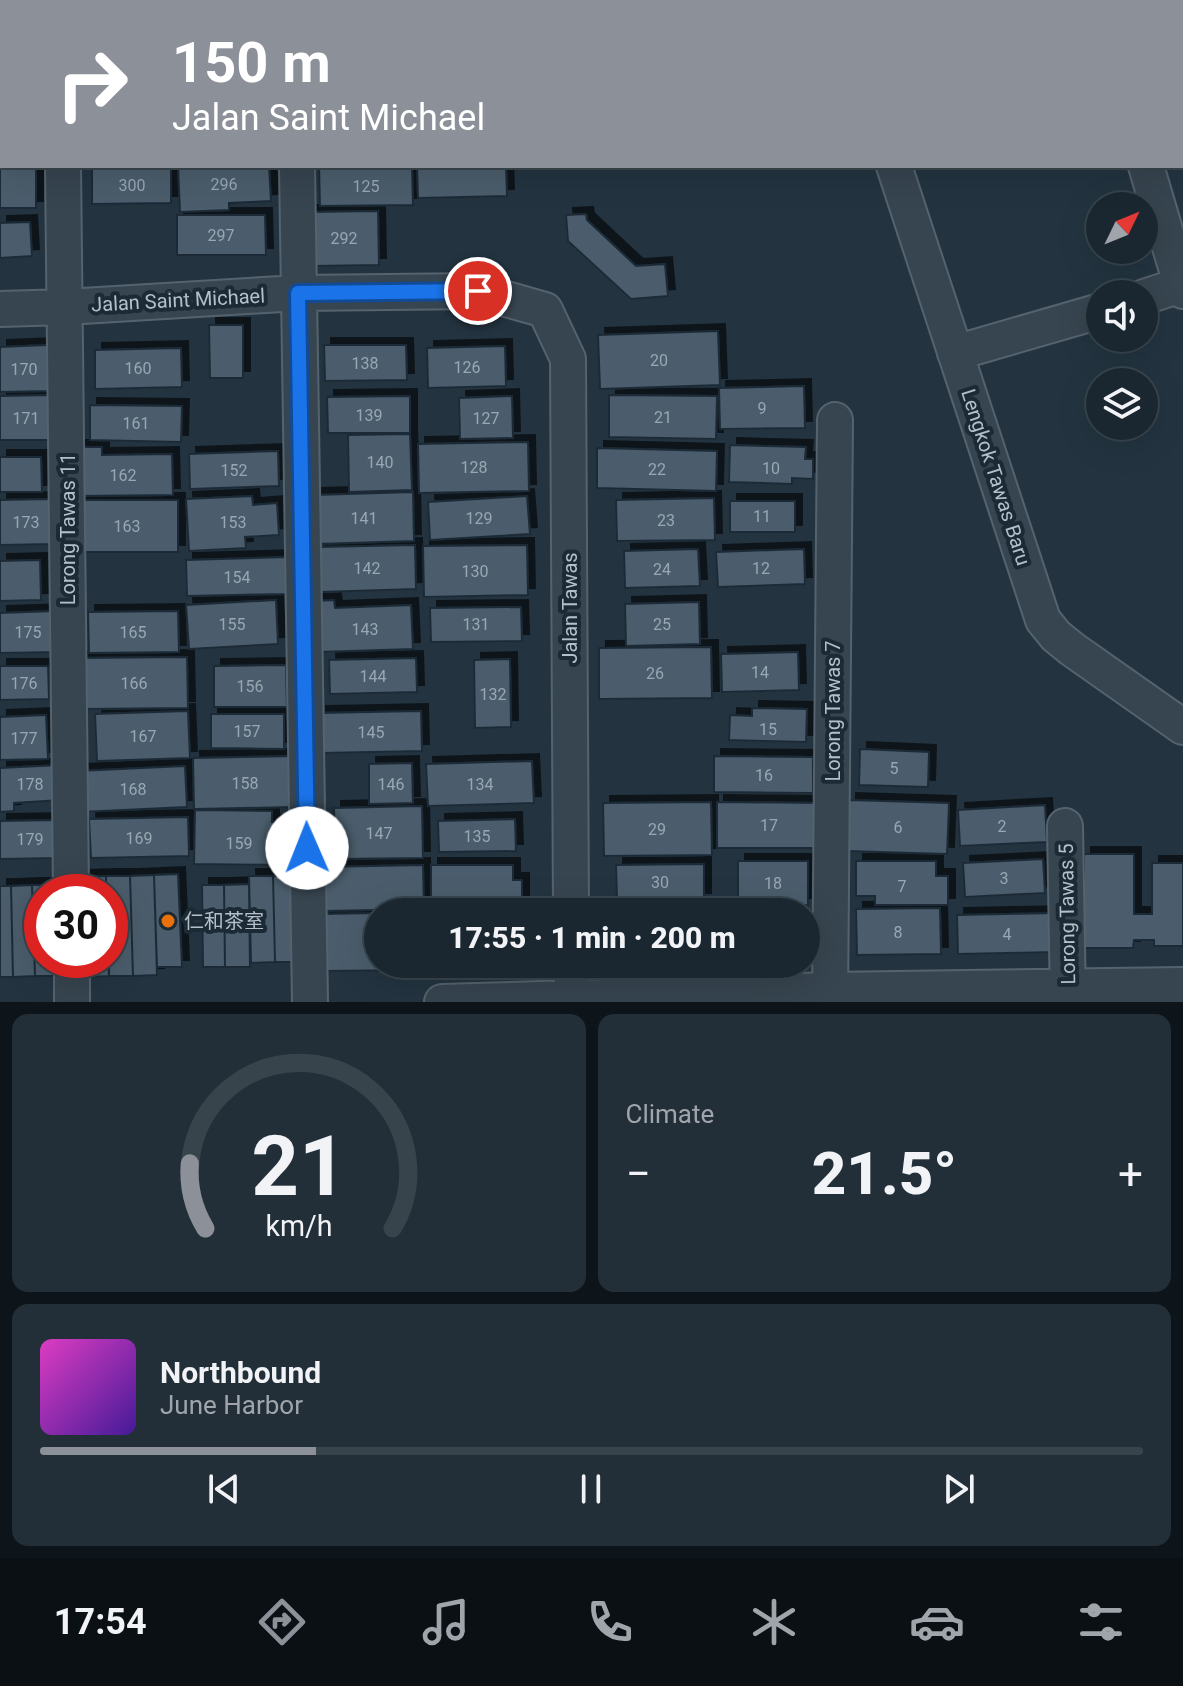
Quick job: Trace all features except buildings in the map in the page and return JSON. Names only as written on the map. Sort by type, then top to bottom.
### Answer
[{"type":"street","name":"Lorong Tawas 11","points":[[63,168],[71,874]]},
{"type":"street","points":[[297,168],[310,1002]]},
{"type":"street","name":"Lengkok Tawas Baru","points":[[895,168],[1043,620],[1072,649],[1183,727]]},
{"type":"street","points":[[1147,168],[1182,288],[1158,294]]},
{"type":"street","name":"Jalan Saint Michael","points":[[0,309],[298,293],[478,291],[545,310]]},
{"type":"street","name":"Jalan Tawas","points":[[545,310],[568,359],[571,898]]},
{"type":"street","points":[[955,353],[1086,315]]},
{"type":"street","name":"Lorong Tawas 7","points":[[830,996],[835,420]]},
{"type":"street","name":"Lorong Tawas 5","points":[[1065,826],[1068,994]]},
{"type":"street","points":[[72,978],[72,1002]]},
{"type":"street","points":[[572,978],[572,1000]]},
{"type":"street","points":[[442,1002],[1068,994],[1183,985]]},
{"type":"place","name":"仁和茶室","points":[[168,921]]},
{"type":"route","points":[[307,848],[298,293],[478,291]]}]
